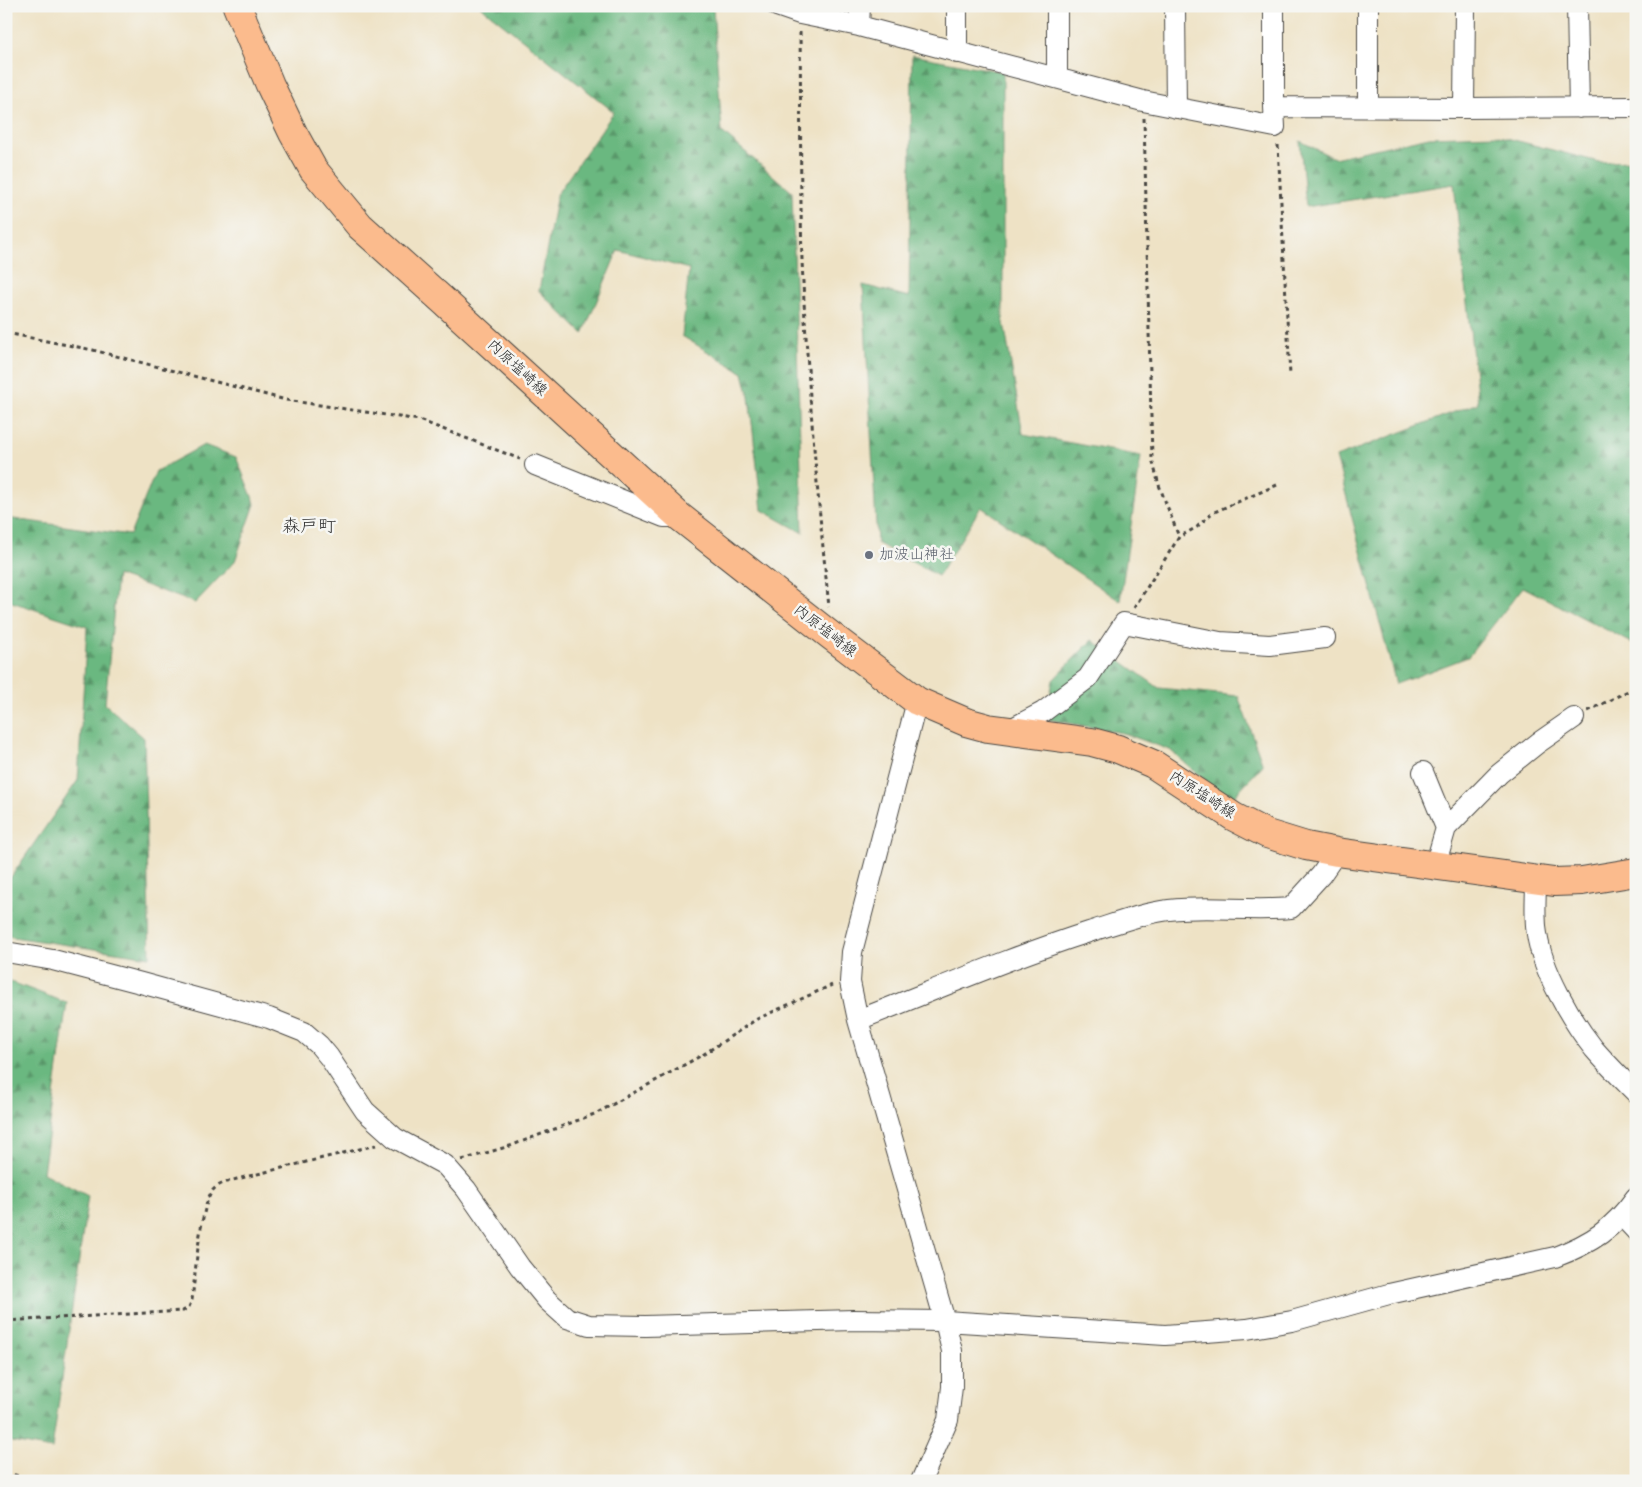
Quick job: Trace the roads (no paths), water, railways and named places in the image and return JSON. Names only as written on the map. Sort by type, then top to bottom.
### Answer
[{"type":"main road","name":"内原塩崎線","points":[[237,6],[293,134],[313,169],[354,220],[680,517],[916,701],[966,722],[1007,731],[1092,742],[1118,749],[1153,764],[1234,817],[1267,834],[1306,846],[1554,882],[1582,881],[1636,872]]},
{"type":"street","points":[[777,6],[800,14],[859,26],[1143,101],[1275,127],[1274,6]]},
{"type":"street","points":[[859,26],[860,6]]},
{"type":"street","points":[[957,6],[957,53]]},
{"type":"street","points":[[1057,6],[1057,78]]},
{"type":"street","points":[[1175,6],[1176,108]]},
{"type":"street","points":[[1368,6],[1368,107]]},
{"type":"street","points":[[1464,108],[1465,6]]},
{"type":"street","points":[[1577,6],[1579,108]]},
{"type":"street","points":[[1274,107],[1636,107]]},
{"type":"street","points":[[535,464],[664,517],[680,517]]},
{"type":"street","points":[[1007,731],[1043,712],[1088,678],[1124,623],[1220,642],[1270,645],[1325,638]]},
{"type":"street","points":[[916,701],[852,952],[850,982],[858,1020],[952,1351],[952,1387],[948,1420],[921,1481]]},
{"type":"street","points":[[1436,866],[1446,828],[1499,774],[1538,743],[1574,718]]},
{"type":"street","points":[[1422,772],[1446,828]]},
{"type":"street","points":[[858,1020],[1061,941],[1132,919],[1177,909],[1271,910],[1291,908],[1321,875],[1337,852]]},
{"type":"street","points":[[1536,880],[1537,934],[1544,963],[1557,990],[1589,1041],[1636,1093]]},
{"type":"street","points":[[6,952],[53,960],[160,988],[268,1018],[304,1032],[329,1057],[365,1111],[395,1138],[445,1165],[466,1189],[520,1267],[547,1300],[567,1318],[589,1325],[645,1326],[854,1320],[945,1321],[1165,1334],[1247,1329],[1292,1321],[1389,1294],[1555,1257],[1580,1248],[1599,1236],[1622,1216],[1636,1196]]},
{"type":"street","points":[[1622,1216],[1636,1231]]},
{"type":"place","name":"加波山神社","points":[[869,555]]},
{"type":"district","name":"森戸町","points":[[309,527]]}]
